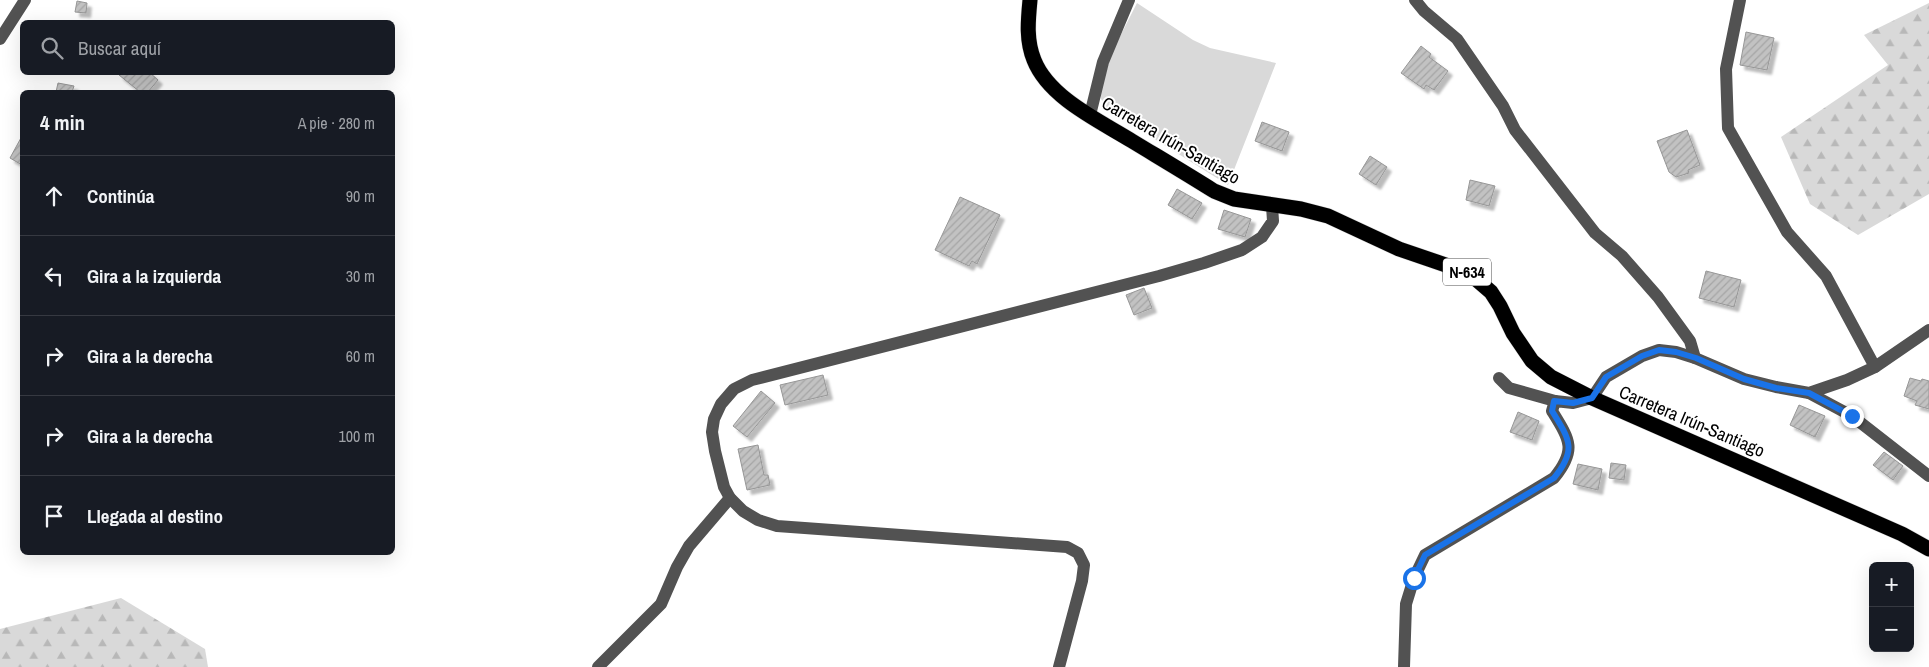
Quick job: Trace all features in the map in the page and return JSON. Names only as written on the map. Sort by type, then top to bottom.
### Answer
[{"type":"highway","name":"Carretera Irún-Santiago","points":[[1030,0],[1029,44],[1035,62],[1048,82],[1070,103],[1214,191],[1234,199],[1272,206],[1301,208],[1328,216],[1400,249],[1469,273],[1491,292],[1513,333],[1532,361],[1551,377],[1592,398],[1902,534],[1929,549]]},
{"type":"street","points":[[0,40],[25,0]]},
{"type":"street","points":[[1090,115],[1103,62],[1129,0]]},
{"type":"street","points":[[1415,0],[1424,12],[1457,39],[1503,106],[1515,130],[1595,232],[1622,256],[1658,297],[1690,342],[1696,358]]},
{"type":"street","points":[[1740,0],[1726,70],[1728,128],[1787,232],[1826,276],[1875,367]]},
{"type":"street","points":[[1059,667],[1082,581],[1084,565],[1078,553],[1068,548],[778,526],[758,520],[743,511],[730,498],[724,487],[712,432],[714,419],[721,404],[734,389],[752,380],[1159,276],[1242,250],[1262,237],[1273,221],[1272,206]]},
{"type":"street","points":[[1809,393],[1847,380],[1875,367],[1929,330]]},
{"type":"street","points":[[1500,378],[1509,388],[1554,401],[1573,403],[1592,398],[1606,377],[1642,356],[1659,350],[1676,352],[1696,358],[1744,379],[1776,388],[1809,393],[1852,416],[1929,476]]},
{"type":"street","points":[[1404,667],[1406,604],[1414,578],[1425,555],[1554,478],[1565,464],[1570,450],[1563,428],[1552,411],[1554,401]]},
{"type":"street","points":[[598,667],[661,604],[677,567],[689,546],[730,498]]},
{"type":"green space","points":[[1137,3],[1193,40],[1210,48],[1276,63],[1228,185],[1105,108],[1100,96],[1111,54]]},
{"type":"green space","points":[[1929,3],[1929,194],[1858,235],[1810,204],[1781,137],[1888,65],[1864,35]]},
{"type":"green space","points":[[121,598],[205,649],[208,667],[0,667],[0,629]]},
{"type":"building","points":[[77,1],[87,3],[86,13],[75,12]]},
{"type":"building","points":[[1746,32],[1774,38],[1767,70],[1740,65]]},
{"type":"building","points":[[1421,46],[1431,54],[1429,57],[1448,71],[1434,90],[1426,85],[1424,89],[1401,73]]},
{"type":"building","points":[[119,75],[152,75],[158,80],[150,90],[138,90]]},
{"type":"building","points":[[58,83],[74,86],[73,90],[56,90]]},
{"type":"building","points":[[1262,122],[1289,132],[1282,151],[1255,141]]},
{"type":"building","points":[[1687,130],[1700,165],[1688,170],[1689,173],[1676,177],[1669,172],[1657,141]]},
{"type":"building","points":[[20,140],[20,164],[10,158]]},
{"type":"building","points":[[1370,156],[1387,167],[1376,185],[1359,174]]},
{"type":"building","points":[[1470,180],[1495,186],[1489,206],[1466,200]]},
{"type":"building","points":[[1177,189],[1202,203],[1192,219],[1168,205]]},
{"type":"building","points":[[960,197],[1000,215],[977,264],[972,261],[969,266],[935,250]]},
{"type":"building","points":[[1224,210],[1251,219],[1245,237],[1218,229]]},
{"type":"building","points":[[1706,271],[1741,280],[1734,307],[1699,298]]},
{"type":"building","points":[[1144,288],[1152,308],[1134,315],[1126,295]]},
{"type":"building","points":[[823,375],[828,395],[785,405],[780,385]]},
{"type":"building","points":[[1910,378],[1929,381],[1929,409],[1915,405],[1917,401],[1904,396]]},
{"type":"building","points":[[761,391],[775,403],[747,437],[733,426]]},
{"type":"building","points":[[1799,405],[1825,416],[1815,437],[1790,425]]},
{"type":"building","points":[[1518,412],[1539,421],[1532,440],[1510,432]]},
{"type":"building","points":[[758,445],[764,475],[768,475],[770,485],[747,490],[738,449]]},
{"type":"building","points":[[1884,452],[1903,466],[1893,480],[1873,465]]},
{"type":"building","points":[[1611,463],[1626,465],[1624,480],[1609,478]]},
{"type":"building","points":[[1578,464],[1602,469],[1598,490],[1573,484]]},
{"type":"route","points":[[1414,578],[1425,555],[1554,478],[1565,464],[1570,450],[1563,428],[1552,411],[1554,401],[1573,403],[1592,398],[1606,377],[1642,356],[1659,350],[1676,352],[1696,358],[1744,379],[1776,388],[1809,393],[1852,416]]}]
